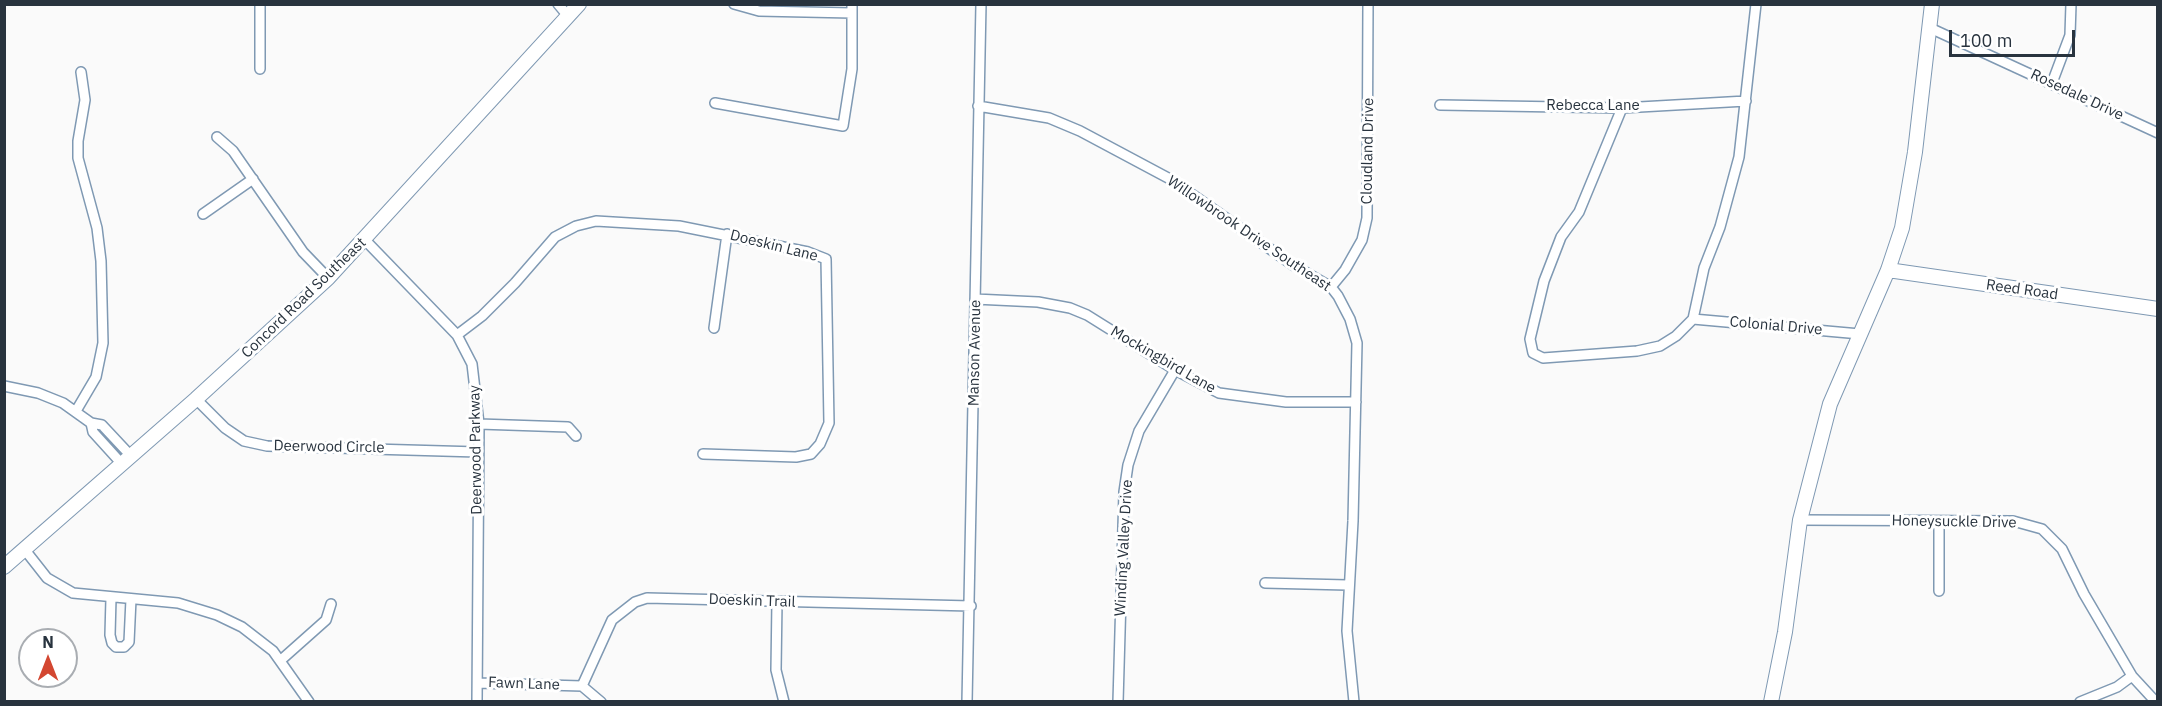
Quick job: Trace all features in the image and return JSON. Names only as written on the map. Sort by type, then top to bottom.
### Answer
[{"type":"street","points":[[260,4],[260,69]]},
{"type":"street","points":[[558,4],[568,16]]},
{"type":"street","name":"Concord Road Southeast","points":[[4,567],[196,399],[328,278],[579,4]]},
{"type":"street","points":[[716,103],[843,126],[852,69],[852,9],[759,11],[734,4]]},
{"type":"street","name":"Manson Avenue","points":[[968,702],[981,4]]},
{"type":"street","name":"Cloudland Drive","points":[[1330,287],[1345,270],[1362,240],[1367,218],[1368,4]]},
{"type":"street","points":[[1622,108],[1600,155],[1579,212],[1561,237],[1544,281],[1530,339],[1533,353],[1543,358],[1637,351],[1660,345],[1676,336],[1693,319],[1704,268],[1734,180],[1746,102],[1755,4]]},
{"type":"street","points":[[1771,702],[1785,632],[1800,520],[1830,404],[1887,270],[1908,199],[1932,4]]},
{"type":"street","points":[[2052,83],[2070,35],[2071,4]]},
{"type":"street","name":"Rosedale Drive","points":[[1930,28],[2157,133]]},
{"type":"street","points":[[76,411],[96,377],[103,343],[101,261],[97,228],[78,158],[78,141],[85,100],[81,72]]},
{"type":"street","name":"Rebecca Lane","points":[[1440,105],[1622,108],[1746,102]]},
{"type":"street","name":"Willowbrook Drive Southeast","points":[[978,106],[1049,118],[1080,131],[1170,179],[1330,287],[1345,307],[1357,343],[1353,521],[1347,585],[1347,631],[1354,701]]},
{"type":"street","points":[[217,137],[233,151],[303,252],[328,278]]},
{"type":"street","points":[[203,214],[253,179]]},
{"type":"street","name":"Doeskin Lane","points":[[457,335],[482,316],[516,283],[555,237],[576,226],[596,221],[679,226],[728,234],[808,252],[826,259],[829,423],[825,435],[811,454],[796,457],[703,454]]},
{"type":"street","points":[[714,328],[728,234]]},
{"type":"street","name":"Deerwood Parkway","points":[[365,240],[457,335],[472,364],[479,424],[477,702]]},
{"type":"street","name":"Reed Road","points":[[1887,270],[2157,309]]},
{"type":"street","name":"Mockingbird Lane","points":[[975,300],[1038,302],[1070,308],[1087,315],[1175,370],[1219,393],[1235,397],[1286,402],[1356,402]]},
{"type":"street","name":"Colonial Drive","points":[[1693,319],[1860,334]]},
{"type":"street","name":"Winding Valley Drive","points":[[1118,702],[1124,492],[1128,465],[1138,431],[1175,370]]},
{"type":"street","points":[[4,387],[52,397],[76,411],[91,423],[93,432],[127,460]]},
{"type":"street","name":"Deerwood Circle","points":[[196,399],[225,428],[244,441],[267,446],[478,452]]},
{"type":"street","points":[[479,424],[568,427],[576,436]]},
{"type":"street","name":"Honeysuckle Drive","points":[[1800,520],[2013,521],[2035,526],[2047,532],[2062,549],[2084,594],[2132,676],[2156,702]]},
{"type":"street","points":[[1939,522],[1939,591]]},
{"type":"street","points":[[25,550],[47,578],[64,590],[83,596],[178,603],[218,615],[242,627],[281,660],[309,702]]},
{"type":"street","points":[[1265,583],[1347,585]]},
{"type":"street","points":[[111,598],[110,635],[116,647],[124,647],[129,642],[131,599]]},
{"type":"street","name":"Doeskin Trail","points":[[582,686],[612,620],[635,602],[647,598],[971,606]]},
{"type":"street","points":[[777,602],[776,670],[784,702]]},
{"type":"street","points":[[281,660],[326,620],[331,604]]},
{"type":"street","points":[[2080,702],[2116,687],[2132,676]]},
{"type":"street","name":"Fawn Lane","points":[[478,683],[582,686],[602,702]]},
{"type":"street","points":[[1349,702],[1354,701]]}]
